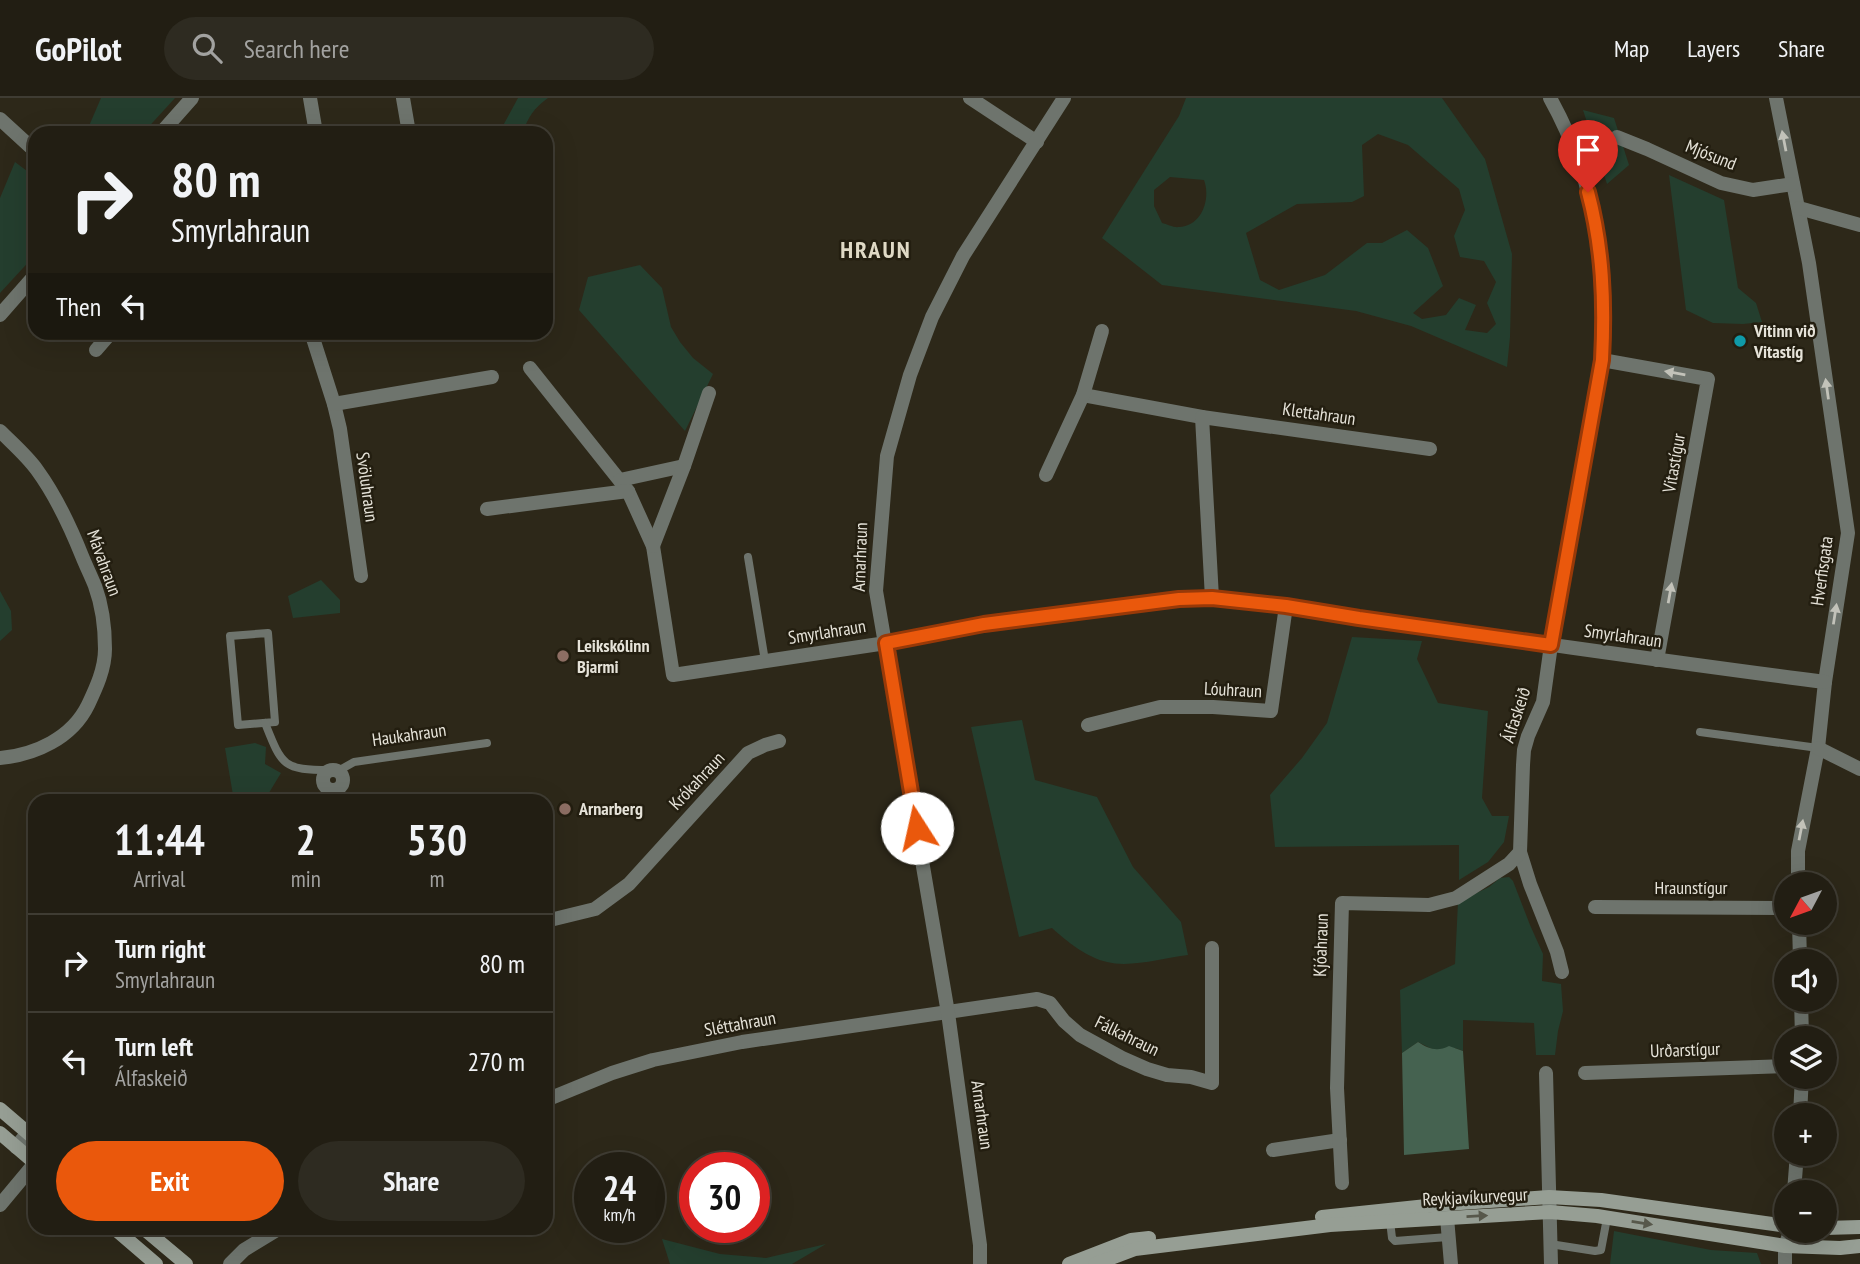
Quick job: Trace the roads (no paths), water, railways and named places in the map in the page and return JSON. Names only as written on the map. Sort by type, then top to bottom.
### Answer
[{"type":"main road","points":[[0,1109],[28,1129]]},
{"type":"main road","points":[[0,1133],[28,1157]]},
{"type":"main road","name":"Reykjavíkurvegur","points":[[1094,1264],[1135,1249],[1330,1225],[1390,1221],[1549,1197],[1601,1200],[1774,1224]]},
{"type":"main road","name":"Reykjavíkurvegur","points":[[1069,1264],[1131,1240],[1367,1211],[1550,1212],[1785,1245],[1840,1248],[1860,1246]]},
{"type":"main road","points":[[1837,1228],[1860,1227]]},
{"type":"main road","points":[[122,1235],[156,1264]]},
{"type":"main road","points":[[151,1235],[186,1264]]},
{"type":"street","points":[[167,126],[192,98]]},
{"type":"street","points":[[310,98],[315,126]]},
{"type":"street","points":[[403,98],[408,126]]},
{"type":"street","points":[[970,98],[1037,142]]},
{"type":"street","name":"Arnarhraun","points":[[980,1264],[980,1245],[948,1013],[876,591],[880,528],[887,456],[910,375],[932,317],[963,256],[1064,98]]},
{"type":"street","name":"Álfaskeið","points":[[1550,98],[1576,155],[1593,212],[1603,280],[1604,314],[1602,360],[1543,702],[1524,750],[1520,852],[1562,972]]},
{"type":"street","name":"Hverfisgata","points":[[1776,98],[1809,263],[1848,533],[1825,682],[1818,748],[1798,851],[1798,872]]},
{"type":"street","points":[[0,119],[28,145]]},
{"type":"street","name":"Mjósund","points":[[1617,137],[1721,183],[1753,190],[1793,184]]},
{"type":"street","points":[[1798,208],[1860,225]]},
{"type":"street","points":[[0,314],[28,283]]},
{"type":"street","points":[[1046,475],[1083,395],[1102,331]]},
{"type":"street","points":[[96,350],[105,340]]},
{"type":"street","name":"Svöluhraun","points":[[314,340],[340,429],[361,576]]},
{"type":"street","name":"Vitastígur","points":[[1602,360],[1708,379],[1657,660]]},
{"type":"street","name":"Smyrlahraun","points":[[530,368],[624,485],[653,546],[673,676],[886,643],[984,624],[1179,599],[1212,598],[1286,606],[1825,682]]},
{"type":"street","points":[[334,404],[492,377]]},
{"type":"street","name":"Smyrlahraun","points":[[653,546],[709,393]]},
{"type":"street","name":"Klettahraun","points":[[1083,395],[1202,416],[1430,449]]},
{"type":"street","points":[[1202,416],[1212,598]]},
{"type":"street","name":"Mávahraun","points":[[0,431],[36,469],[72,532],[100,604],[105,651],[99,683],[74,727],[58,740],[30,752],[0,758]]},
{"type":"street","points":[[487,509],[624,485],[684,466]]},
{"type":"street","name":"Lóuhraun","points":[[1088,725],[1160,708],[1213,707],[1271,711],[1286,606]]},
{"type":"street","name":"Krókahraun","points":[[553,918],[595,909],[613,897],[629,884],[748,753],[779,741]]},
{"type":"street","points":[[1818,748],[1860,769]]},
{"type":"street","points":[[334,771],[324,776],[323,781],[334,794]]},
{"type":"street","name":"Kjóahraun","points":[[1342,1183],[1336,1087],[1342,903],[1429,905],[1456,898],[1509,864],[1520,852]]},
{"type":"street","name":"Hraunstígur","points":[[1595,907],[1774,908]]},
{"type":"street","name":"Fálkahraun","points":[[948,1013],[1037,999],[1050,1003],[1080,1035],[1122,1058],[1167,1075],[1191,1077],[1212,1083],[1212,948]]},
{"type":"street","name":"Sléttahraun","points":[[553,1097],[653,1060],[742,1042],[948,1013]]},
{"type":"street","name":"Urðarstígur","points":[[1585,1073],[1774,1066]]},
{"type":"street","points":[[1546,1073],[1551,1264]]},
{"type":"street","points":[[16,1147],[28,1136]]},
{"type":"street","points":[[1273,1150],[1340,1140]]},
{"type":"street","points":[[0,1205],[28,1171]]},
{"type":"street","points":[[1446,1211],[1451,1264]]},
{"type":"street","points":[[230,1264],[244,1250],[269,1235]]},
{"type":"street","points":[[1785,1245],[1786,1264]]},
{"type":"lane","points":[[748,557],[765,661]]},
{"type":"lane","points":[[268,633],[275,722],[265,723],[238,725],[230,636],[268,633]]},
{"type":"lane","name":"Haukahraun","points":[[265,723],[284,761],[298,769],[334,771],[354,762],[487,743]]},
{"type":"lane","points":[[1700,732],[1818,748]]},
{"type":"lane","points":[[1550,1244],[1601,1250],[1607,1218]]},
{"type":"lane","points":[[1390,1221],[1392,1238],[1395,1241],[1448,1237]]},
{"type":"place","name":"Vitinn við Vitastíg","points":[[1740,341]]},
{"type":"place","name":"Leikskólinn Bjarmi","points":[[563,656]]},
{"type":"place","name":"Arnarberg","points":[[565,809]]},
{"type":"district","name":"HRAUN","points":[[876,250]]}]
